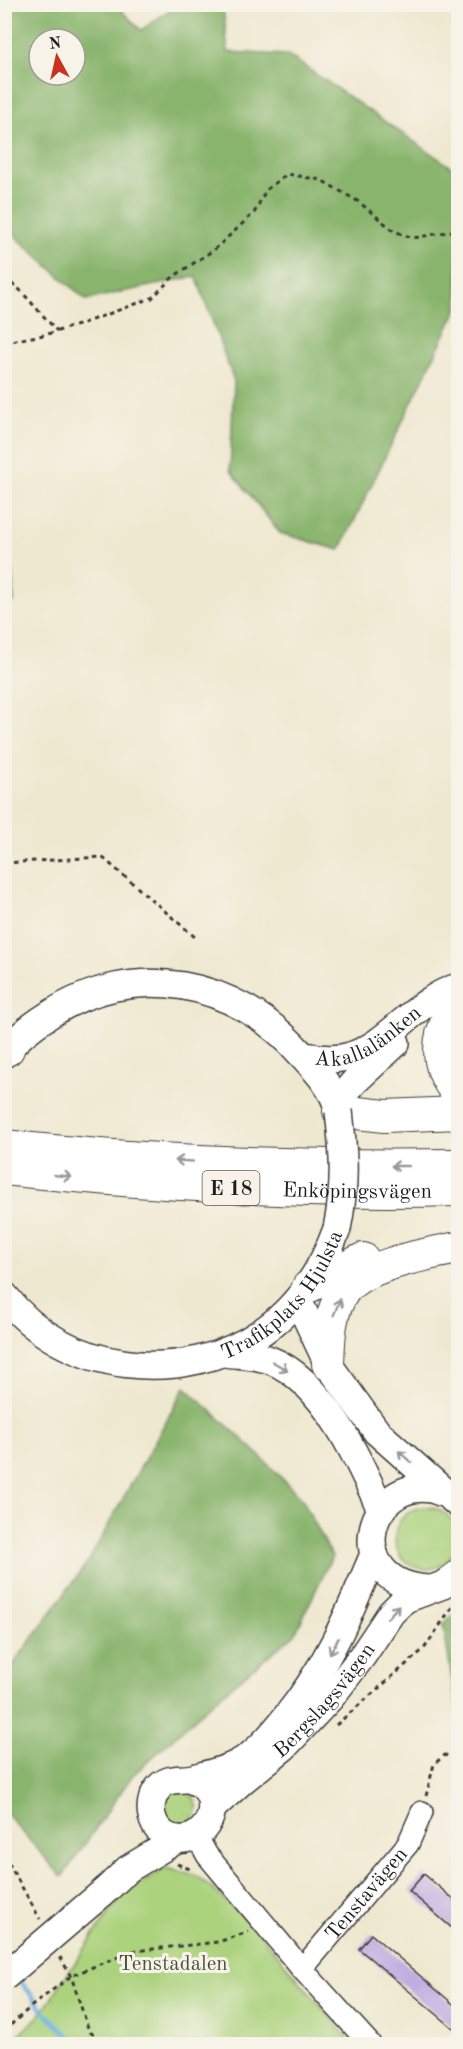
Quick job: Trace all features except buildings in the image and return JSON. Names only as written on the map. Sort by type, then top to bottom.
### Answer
[{"type":"highway","points":[[459,1006],[448,1017],[440,1038],[441,1063],[449,1083],[459,1094]]},
{"type":"highway","points":[[338,1106],[385,1116],[459,1113]]},
{"type":"highway","name":"Enköpingsvägen","points":[[4,1146],[85,1155],[267,1165],[459,1165]]},
{"type":"highway","name":"Enköpingsvägen","points":[[4,1169],[110,1181],[227,1188],[331,1191],[459,1190]]},
{"type":"highway","points":[[303,1294],[360,1260],[390,1249],[434,1244],[459,1248]]},
{"type":"highway","points":[[328,1364],[330,1328],[344,1290],[368,1274],[394,1262],[459,1248]]},
{"type":"main road","name":"Trafikplats Hjulsta","points":[[4,1295],[33,1324],[59,1342],[88,1355],[118,1363],[152,1366],[182,1364],[224,1353],[264,1331],[303,1294],[329,1250],[337,1229],[343,1198],[344,1167],[338,1106],[316,1070],[269,1022],[226,997],[194,987],[161,983],[128,985],[95,992],[64,1005],[34,1024],[6,1051]]},
{"type":"main road","name":"Akallalänken","points":[[304,1056],[330,1059],[349,1056],[371,1047],[411,1013],[444,991],[459,987]]},
{"type":"main road","name":"Akallalänken","points":[[338,1106],[356,1081],[414,1026],[459,994]]},
{"type":"main road","points":[[303,1294],[328,1364],[377,1432],[454,1500]]},
{"type":"main road","points":[[224,1353],[268,1359],[285,1368],[308,1388],[329,1411],[366,1474],[381,1510],[394,1497],[412,1489],[431,1489],[454,1500]]},
{"type":"main road","name":"Bergslagsvägen","points":[[128,1869],[154,1823],[151,1812],[152,1800],[157,1789],[166,1782],[178,1778],[190,1779],[228,1769],[249,1757],[295,1707],[313,1682],[339,1636],[374,1554],[372,1539],[374,1524],[381,1510]]},
{"type":"main road","points":[[374,1554],[382,1569],[394,1581],[411,1588],[428,1589]]},
{"type":"main road","name":"Bergslagsvägen","points":[[4,1977],[128,1869],[204,1829],[210,1819],[212,1808],[284,1747],[331,1697],[391,1613],[405,1599],[443,1585],[459,1574]]},
{"type":"main road","points":[[190,1779],[201,1785],[209,1796],[212,1808]]},
{"type":"main road","points":[[154,1823],[169,1837],[187,1837]]},
{"type":"street","name":"Tenstavägen","points":[[302,1969],[408,1844],[422,1812]]},
{"type":"street","points":[[187,1837],[207,1855],[302,1969],[370,2044]]},
{"type":"path","points":[[4,342],[57,331],[152,298],[173,277],[216,249],[254,213],[266,190],[287,174],[321,180],[359,202],[394,231],[413,238],[459,230]]},
{"type":"path","points":[[4,278],[20,290],[57,331]]},
{"type":"path","points":[[4,863],[102,857],[195,937]]},
{"type":"path","points":[[422,1812],[434,1764],[445,1755],[459,1760]]},
{"type":"path","points":[[4,1855],[43,1926]]},
{"type":"path","points":[[4,2031],[31,2006],[71,1976],[134,1951],[218,1942],[248,1932]]},
{"type":"path","points":[[60,1956],[71,1976],[89,2031],[104,2044]]},
{"type":"green space","points":[[213,4],[223,7],[228,52],[288,55],[458,172],[458,307],[340,550],[280,533],[230,470],[234,381],[196,276],[86,300],[5,227],[5,5],[116,5],[141,30],[177,5]]},
{"type":"green space","points":[[4,522],[9,529],[14,602],[5,601]]},
{"type":"green space","points":[[185,1387],[255,1451],[302,1499],[332,1556],[295,1634],[216,1699],[132,1776],[62,1877],[5,1812],[5,1676],[89,1560]]},
{"type":"green space","points":[[426,1507],[438,1509],[448,1516],[455,1526],[457,1538],[455,1550],[448,1560],[438,1567],[426,1569],[414,1567],[404,1560],[397,1550],[395,1538],[397,1526],[404,1516],[414,1509]]},
{"type":"green space","points":[[458,1611],[458,1717],[443,1624]]},
{"type":"green space","points":[[180,1791],[192,1796],[197,1808],[192,1820],[180,1825],[168,1820],[163,1808],[168,1796]]},
{"type":"green space","name":"Tenstadalen","points":[[166,1868],[197,1876],[247,1919],[353,2044],[9,2044],[39,2016],[124,1894]]},
{"type":"waterway","points":[[18,1978],[48,2016],[78,2044]]}]
